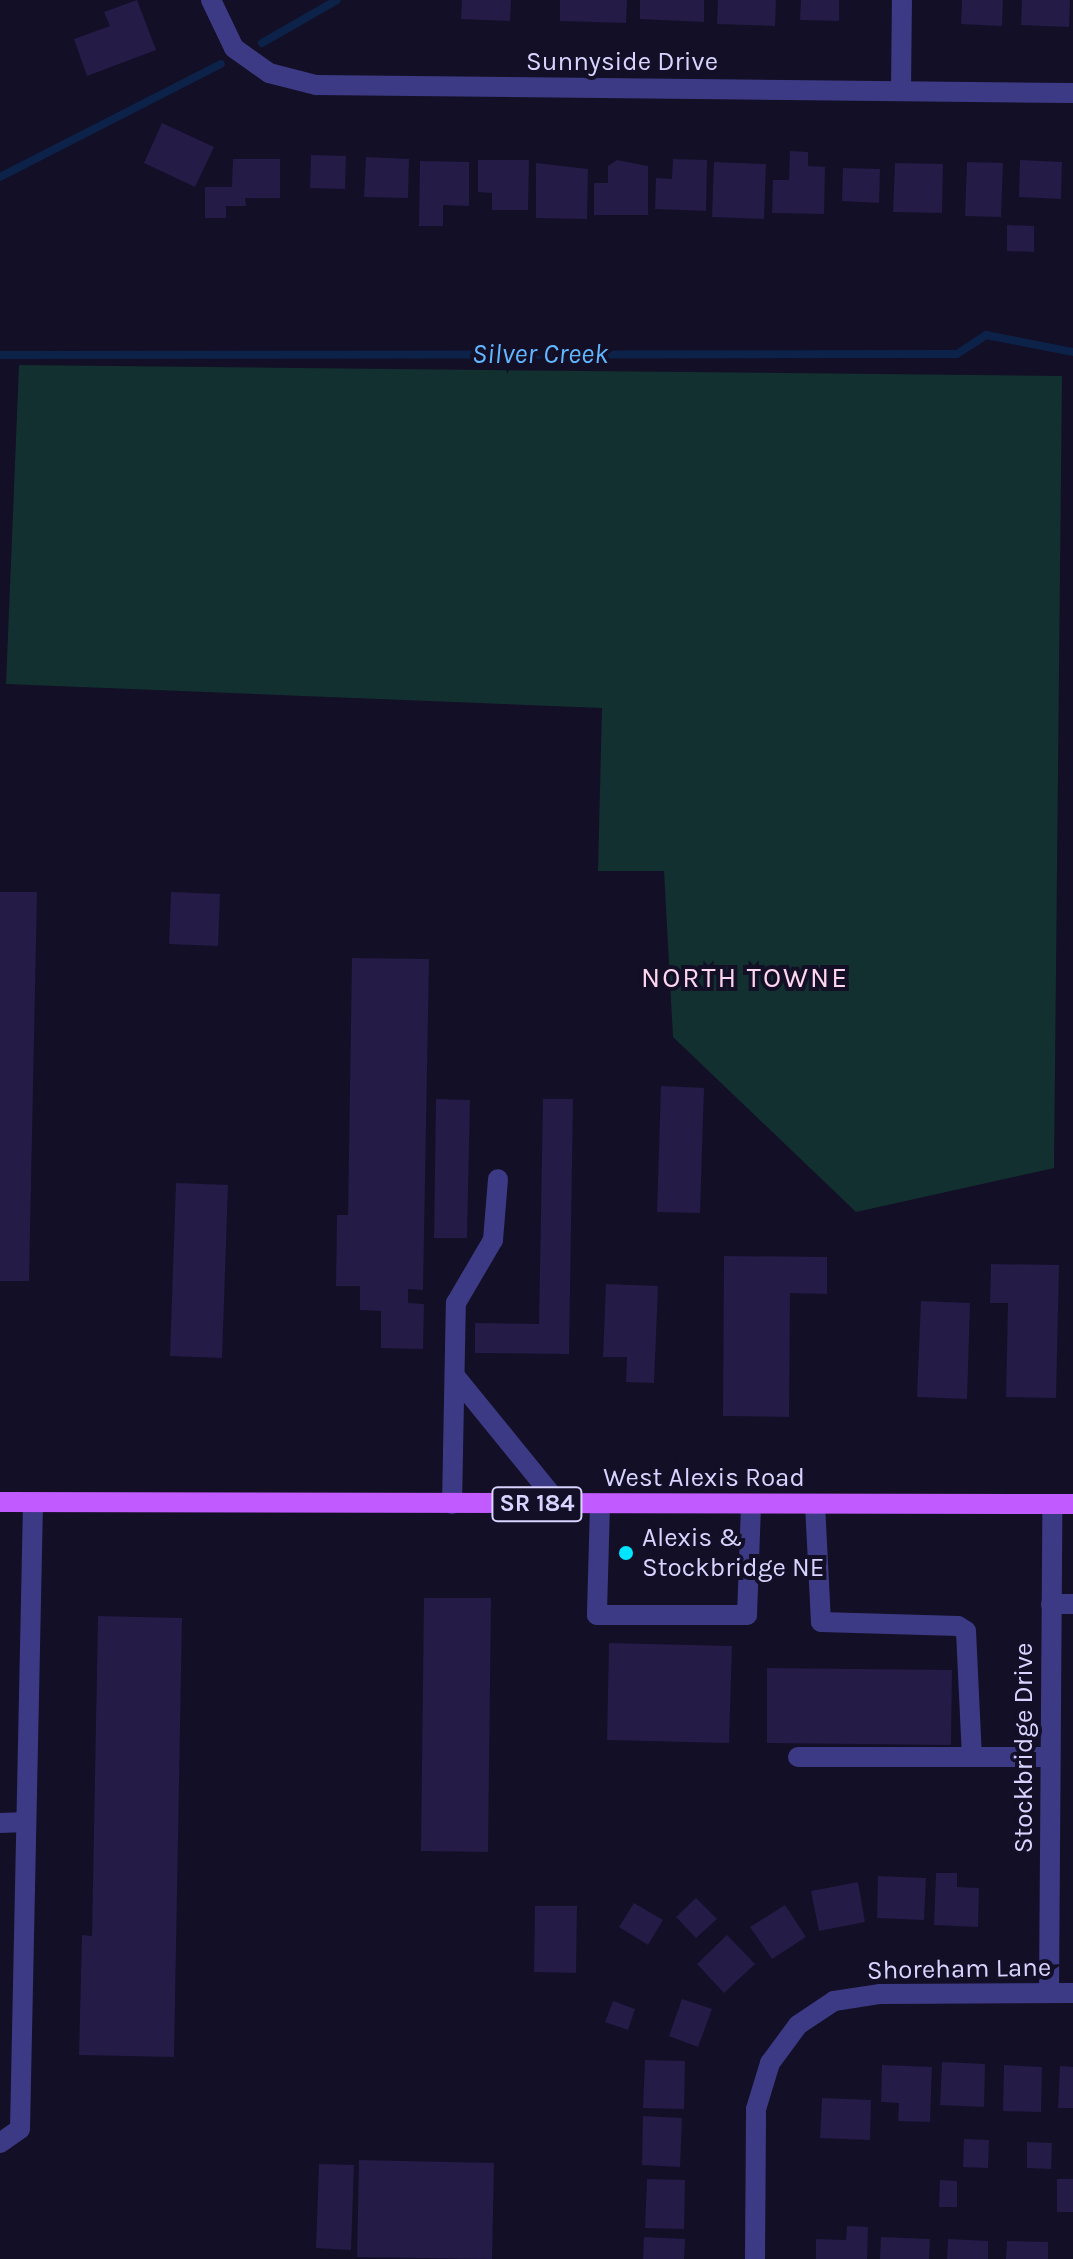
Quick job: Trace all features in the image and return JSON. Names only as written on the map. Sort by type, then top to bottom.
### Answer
[{"type":"main road","name":"West Alexis Road","points":[[0,1502],[1073,1504]]},
{"type":"street","name":"Sunnyside Drive","points":[[211,0],[234,48],[269,73],[316,85],[1073,93]]},
{"type":"street","points":[[901,90],[902,0]]},
{"type":"street","points":[[452,1504],[456,1303],[493,1240],[498,1179]]},
{"type":"street","points":[[455,1376],[559,1504]]},
{"type":"street","points":[[0,2143],[20,2129],[33,1502]]},
{"type":"street","points":[[815,1504],[821,1622],[958,1626],[966,1631],[972,1757]]},
{"type":"street","name":"Stockbridge Drive","points":[[1049,1993],[1052,1504]]},
{"type":"street","points":[[600,1505],[597,1615],[747,1615],[751,1505]]},
{"type":"street","points":[[1051,1604],[1073,1604]]},
{"type":"street","points":[[798,1757],[1050,1757]]},
{"type":"street","points":[[0,1823],[26,1822]]},
{"type":"street","name":"Shoreham Lane","points":[[755,2259],[756,2109],[774,2056],[798,2025],[834,2001],[880,1994],[1073,1993]]},
{"type":"green space","points":[[19,365],[1062,376],[1054,1168],[856,1212],[673,1037],[664,871],[598,871],[602,708],[6,684]]},
{"type":"building","points":[[137,0],[156,50],[87,76],[74,39],[110,26],[104,12]]},
{"type":"building","points":[[462,0],[511,0],[510,21],[461,19]]},
{"type":"building","points":[[560,0],[627,0],[626,23],[560,21]]},
{"type":"building","points":[[640,0],[704,0],[704,22],[640,19]]},
{"type":"building","points":[[718,0],[776,0],[775,26],[717,24]]},
{"type":"building","points":[[801,0],[839,0],[839,21],[800,20]]},
{"type":"building","points":[[962,0],[1003,0],[1002,26],[961,24]]},
{"type":"building","points":[[1022,0],[1070,0],[1069,27],[1021,25]]},
{"type":"building","points":[[162,123],[214,147],[195,187],[144,163]]},
{"type":"building","points":[[790,151],[808,152],[808,166],[825,167],[824,214],[772,213],[773,180],[789,180]]},
{"type":"building","points":[[311,155],[346,156],[345,189],[310,188]]},
{"type":"building","points":[[366,157],[409,159],[408,198],[364,197]]},
{"type":"building","points":[[233,159],[280,159],[280,198],[245,198],[246,206],[226,206],[226,218],[205,218],[205,187],[232,187]]},
{"type":"building","points":[[673,159],[707,160],[706,211],[655,209],[656,178],[672,179]]},
{"type":"building","points":[[478,160],[529,160],[528,210],[492,210],[492,193],[478,192]]},
{"type":"building","points":[[617,160],[648,166],[648,215],[594,215],[594,183],[608,183],[608,166]]},
{"type":"building","points":[[1020,160],[1062,162],[1061,199],[1019,197]]},
{"type":"building","points":[[420,161],[469,162],[469,206],[443,205],[443,226],[419,226]]},
{"type":"building","points":[[714,162],[766,164],[764,219],[712,217]]},
{"type":"building","points":[[967,162],[1003,163],[1001,217],[965,216]]},
{"type":"building","points":[[536,163],[588,169],[587,219],[536,218]]},
{"type":"building","points":[[895,163],[943,164],[942,213],[893,212]]},
{"type":"building","points":[[843,168],[880,169],[879,203],[842,201]]},
{"type":"building","points":[[1007,225],[1034,226],[1034,252],[1007,251]]},
{"type":"building","points":[[0,892],[37,892],[29,1281],[0,1281]]},
{"type":"building","points":[[171,892],[220,894],[218,946],[169,944]]},
{"type":"building","points":[[352,958],[429,959],[423,1290],[408,1289],[408,1303],[424,1304],[423,1349],[381,1348],[381,1311],[360,1310],[360,1286],[336,1286],[337,1215],[348,1215]]},
{"type":"building","points":[[661,1086],[704,1088],[700,1213],[657,1212]]},
{"type":"building","points":[[436,1099],[470,1100],[467,1238],[434,1238]]},
{"type":"building","points":[[543,1099],[573,1099],[569,1354],[475,1353],[475,1323],[539,1324]]},
{"type":"building","points":[[176,1183],[228,1185],[222,1358],[170,1356]]},
{"type":"building","points":[[724,1256],[827,1257],[827,1294],[790,1293],[789,1417],[723,1416]]},
{"type":"building","points":[[991,1264],[1059,1265],[1056,1398],[1006,1397],[1008,1303],[990,1303]]},
{"type":"building","points":[[606,1284],[658,1286],[654,1383],[626,1382],[627,1357],[603,1357]]},
{"type":"building","points":[[921,1301],[970,1303],[967,1399],[917,1397]]},
{"type":"building","points":[[424,1598],[491,1598],[488,1852],[421,1851]]},
{"type":"building","points":[[98,1616],[182,1618],[174,2057],[79,2055],[82,1935],[92,1936]]},
{"type":"building","points":[[609,1643],[732,1646],[729,1743],[607,1740]]},
{"type":"building","points":[[767,1668],[952,1670],[951,1745],[767,1743]]},
{"type":"building","points":[[936,1873],[957,1873],[957,1887],[979,1888],[978,1927],[934,1925]]},
{"type":"building","points":[[878,1876],[926,1878],[924,1920],[877,1918]]},
{"type":"building","points":[[858,1882],[865,1922],[819,1931],[811,1891]]},
{"type":"building","points":[[696,1898],[717,1919],[696,1938],[676,1917]]},
{"type":"building","points":[[634,1903],[663,1920],[648,1945],[619,1927]]},
{"type":"building","points":[[785,1905],[806,1937],[772,1959],[750,1927]]},
{"type":"building","points":[[535,1906],[577,1906],[576,1973],[534,1972]]},
{"type":"building","points":[[727,1935],[755,1964],[724,1993],[697,1964]]},
{"type":"building","points":[[682,1999],[712,2009],[698,2047],[669,2036]]},
{"type":"building","points":[[613,2001],[635,2009],[628,2030],[605,2022]]},
{"type":"building","points":[[645,2060],[685,2061],[684,2109],[643,2108]]},
{"type":"building","points":[[942,2062],[985,2064],[984,2107],[940,2105]]},
{"type":"building","points":[[882,2065],[932,2067],[930,2122],[898,2121],[899,2103],[881,2102]]},
{"type":"building","points":[[1004,2065],[1042,2067],[1041,2112],[1003,2111]]},
{"type":"building","points":[[1060,2066],[1073,2067],[1073,2108],[1058,2108]]},
{"type":"building","points":[[822,2098],[871,2100],[870,2140],[820,2138]]},
{"type":"building","points":[[643,2116],[682,2118],[680,2167],[642,2165]]},
{"type":"building","points":[[964,2139],[989,2140],[988,2168],[963,2167]]},
{"type":"building","points":[[1027,2142],[1052,2143],[1051,2169],[1027,2168]]},
{"type":"building","points":[[359,2160],[494,2163],[492,2259],[357,2257]]},
{"type":"building","points":[[319,2164],[354,2165],[351,2250],[316,2248]]},
{"type":"building","points":[[647,2179],[685,2180],[684,2229],[645,2228]]},
{"type":"building","points":[[1057,2179],[1073,2179],[1073,2212],[1057,2212]]},
{"type":"building","points":[[940,2180],[957,2181],[957,2207],[939,2207]]},
{"type":"building","points":[[847,2226],[868,2227],[867,2259],[816,2259],[816,2239],[846,2240]]},
{"type":"building","points":[[644,2237],[685,2239],[684,2259],[643,2259]]},
{"type":"building","points":[[881,2237],[930,2239],[929,2259],[880,2259]]},
{"type":"building","points":[[948,2239],[988,2241],[988,2259],[947,2259]]},
{"type":"building","points":[[1007,2241],[1048,2242],[1048,2259],[1006,2259]]},
{"type":"waterway","points":[[262,43],[337,0]]},
{"type":"waterway","points":[[0,177],[221,64]]},
{"type":"waterway","name":"Silver Creek","points":[[0,355],[957,354],[986,335],[1073,352]]},
{"type":"place","name":"Alexis & Stockbridge NE","points":[[626,1553]]},
{"type":"district","name":"NORTH TOWNE","points":[[745,978]]}]
